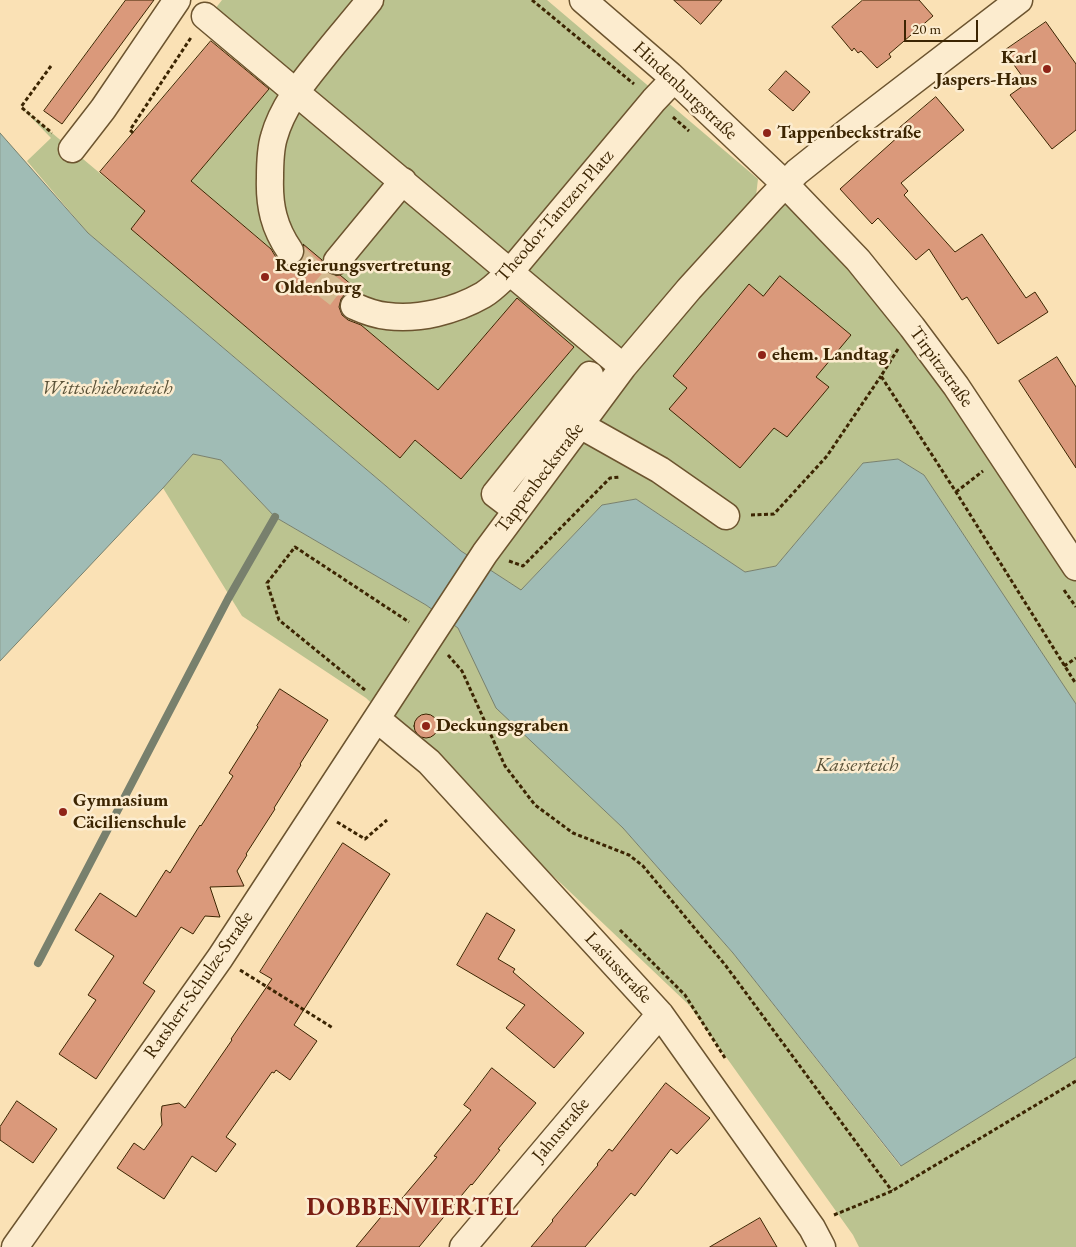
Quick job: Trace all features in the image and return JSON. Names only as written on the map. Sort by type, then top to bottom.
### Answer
[{"type":"street","points":[[72,149],[177,0]]},
{"type":"street","points":[[290,251],[281,238],[275,223],[269,193],[273,137],[282,114],[296,91],[370,0]]},
{"type":"street","name":"Hindenburgstraße","points":[[583,0],[674,78],[785,184]]},
{"type":"street","name":"Tappenbeckstraße","points":[[381,713],[485,553],[516,510],[623,367],[689,289],[797,172],[1019,0]]},
{"type":"street","points":[[206,16],[623,367]]},
{"type":"street","name":"Theodor-Tantzen-Platz","points":[[354,306],[369,312],[388,316],[414,316],[440,312],[463,305],[485,294],[510,272],[674,78]]},
{"type":"street","points":[[337,261],[402,181]]},
{"type":"street","name":"Tirpitzstraße","points":[[785,184],[858,260],[912,326],[956,386],[992,463],[1068,575]]},
{"type":"street","points":[[516,510],[495,494],[590,375]]},
{"type":"street","points":[[580,425],[660,470],[726,516]]},
{"type":"street","name":"Ratsherr-Schulze-Straße","points":[[14,1247],[220,958],[381,713]]},
{"type":"street","name":"Lasiusstraße","points":[[381,713],[429,762],[660,1014],[812,1228],[822,1247]]},
{"type":"street","name":"Jahnstraße","points":[[463,1247],[660,1014]]},
{"type":"path","points":[[134,132],[130,130],[206,16]]},
{"type":"path","points":[[51,66],[21,107],[72,149]]},
{"type":"path","points":[[726,516],[774,514],[827,456],[912,326]]},
{"type":"path","points":[[881,376],[1076,684]]},
{"type":"path","points":[[956,492],[992,463]]},
{"type":"path","points":[[988,479],[992,463]]},
{"type":"path","points":[[485,553],[523,566],[610,478],[660,470]]},
{"type":"path","points":[[381,713],[279,620],[267,583],[295,547],[431,637],[462,671],[505,766],[536,805],[573,833],[629,855],[643,866],[726,966],[892,1191]]},
{"type":"path","points":[[1068,575],[1076,607]]},
{"type":"path","points":[[1064,666],[1076,658]]},
{"type":"path","points":[[318,811],[365,839],[387,820]]},
{"type":"path","points":[[220,958],[333,1028]]},
{"type":"path","points":[[827,1218],[892,1191],[1076,1081]]},
{"type":"green space","points":[[222,0],[547,0],[758,179],[756,196],[605,367],[785,184],[858,260],[1076,567],[1076,704],[924,475],[898,459],[863,463],[776,566],[745,572],[636,499],[602,505],[521,590],[461,551],[88,233],[27,161],[51,138],[21,107],[145,211],[131,229],[400,458],[415,440],[461,479],[574,347],[517,298],[438,390],[191,181],[270,88],[213,40],[215,9]]},
{"type":"green space","points":[[193,454],[221,460],[275,517],[426,605],[458,628],[497,708],[623,828],[733,953],[900,1166],[1076,1057],[1076,1247],[859,1247],[853,1235],[689,1005],[366,698],[242,616],[163,488]]},
{"type":"water","name":"Kaiserteich","points":[[0,133],[88,233],[461,551],[521,590],[602,505],[636,499],[745,572],[776,566],[863,463],[898,459],[924,475],[1076,704],[1076,1057],[901,1166],[733,953],[623,828],[496,708],[458,628],[426,605],[275,517],[221,460],[193,454],[0,661]]},
{"type":"building","points":[[126,0],[154,0],[62,124],[44,111]]},
{"type":"building","points":[[674,0],[722,0],[701,24]]},
{"type":"building","points":[[863,0],[919,0],[933,16],[889,54],[891,57],[877,68],[861,51],[858,53],[854,48],[852,51],[832,27]]},
{"type":"building","name":"Karl Jaspers-Haus","points":[[1046,22],[1076,64],[1076,130],[1052,149],[1010,95],[1027,83],[1004,51]]},
{"type":"building","name":"Regierungsvertretung Oldenburg","points":[[211,41],[269,89],[191,181],[271,249],[277,259],[283,264],[291,266],[298,263],[305,251],[303,244],[322,260],[323,267],[327,272],[334,276],[340,275],[360,292],[352,291],[345,294],[341,299],[339,307],[342,315],[348,320],[361,325],[438,390],[517,298],[574,347],[461,479],[415,440],[400,458],[131,229],[145,211],[100,172]]},
{"type":"building","points":[[786,71],[810,92],[793,111],[769,90]]},
{"type":"building","points":[[936,97],[964,130],[901,183],[908,191],[904,195],[955,252],[982,234],[1026,298],[1035,292],[1048,312],[998,344],[967,297],[962,300],[929,249],[916,260],[878,218],[872,224],[840,189],[900,135],[896,131]]},
{"type":"building","name":"ehem. Landtag","points":[[780,276],[851,335],[816,377],[829,387],[787,437],[774,428],[740,468],[669,409],[687,388],[673,376],[749,284],[763,296]]},
{"type":"building","points":[[1057,357],[1076,387],[1076,468],[1019,381]]},
{"type":"building","points":[[280,689],[328,720],[237,871],[244,886],[210,887],[220,917],[205,916],[193,934],[181,927],[143,983],[155,991],[96,1079],[59,1054],[96,1000],[88,995],[114,956],[75,930],[100,893],[136,917],[166,870],[170,873],[233,776],[229,773]]},
{"type":"building","name":"Deckungsgraben","points":[[426,714],[435,717],[438,726],[435,735],[426,738],[417,735],[414,726],[417,717]]},
{"type":"building","points":[[343,843],[390,874],[294,1025],[317,1041],[290,1080],[276,1070],[274,1073],[272,1072],[226,1137],[236,1144],[216,1172],[192,1156],[164,1199],[117,1168],[134,1143],[144,1150],[162,1125],[162,1106],[179,1103],[185,1108],[272,979],[260,972]]},
{"type":"building","points":[[487,913],[515,930],[498,959],[515,969],[513,972],[584,1033],[554,1068],[506,1028],[525,1005],[457,965]]},
{"type":"building","points":[[492,1068],[536,1103],[498,1149],[500,1150],[472,1185],[419,1247],[356,1247],[390,1206],[393,1209],[437,1157],[434,1156],[471,1110],[464,1105]]},
{"type":"building","points":[[666,1083],[710,1118],[677,1154],[671,1149],[635,1196],[631,1193],[585,1247],[531,1247],[609,1149],[612,1151]]},
{"type":"building","points":[[17,1101],[57,1129],[33,1163],[0,1140],[0,1127]]},
{"type":"building","points":[[760,1218],[777,1247],[710,1247]]},
{"type":"waterway","points":[[38,963],[228,599],[275,517]]},
{"type":"tunnel","points":[[290,251],[320,280],[354,306]]},
{"type":"place","name":"Karl Jaspers-Haus","points":[[1047,69]]},
{"type":"place","name":"Tappenbeckstraße","points":[[767,133]]},
{"type":"place","name":"Regierungsvertretung Oldenburg","points":[[265,277]]},
{"type":"place","name":"ehem. Landtag","points":[[762,355]]},
{"type":"place","name":"Deckungsgraben","points":[[426,726]]},
{"type":"place","name":"Gymnasium Cäcilienschule","points":[[63,812]]},
{"type":"district","name":"DOBBENVIERTEL","points":[[413,1208]]},
{"type":"water label","name":"Wittschiebenteich","points":[[107,389]]}]
